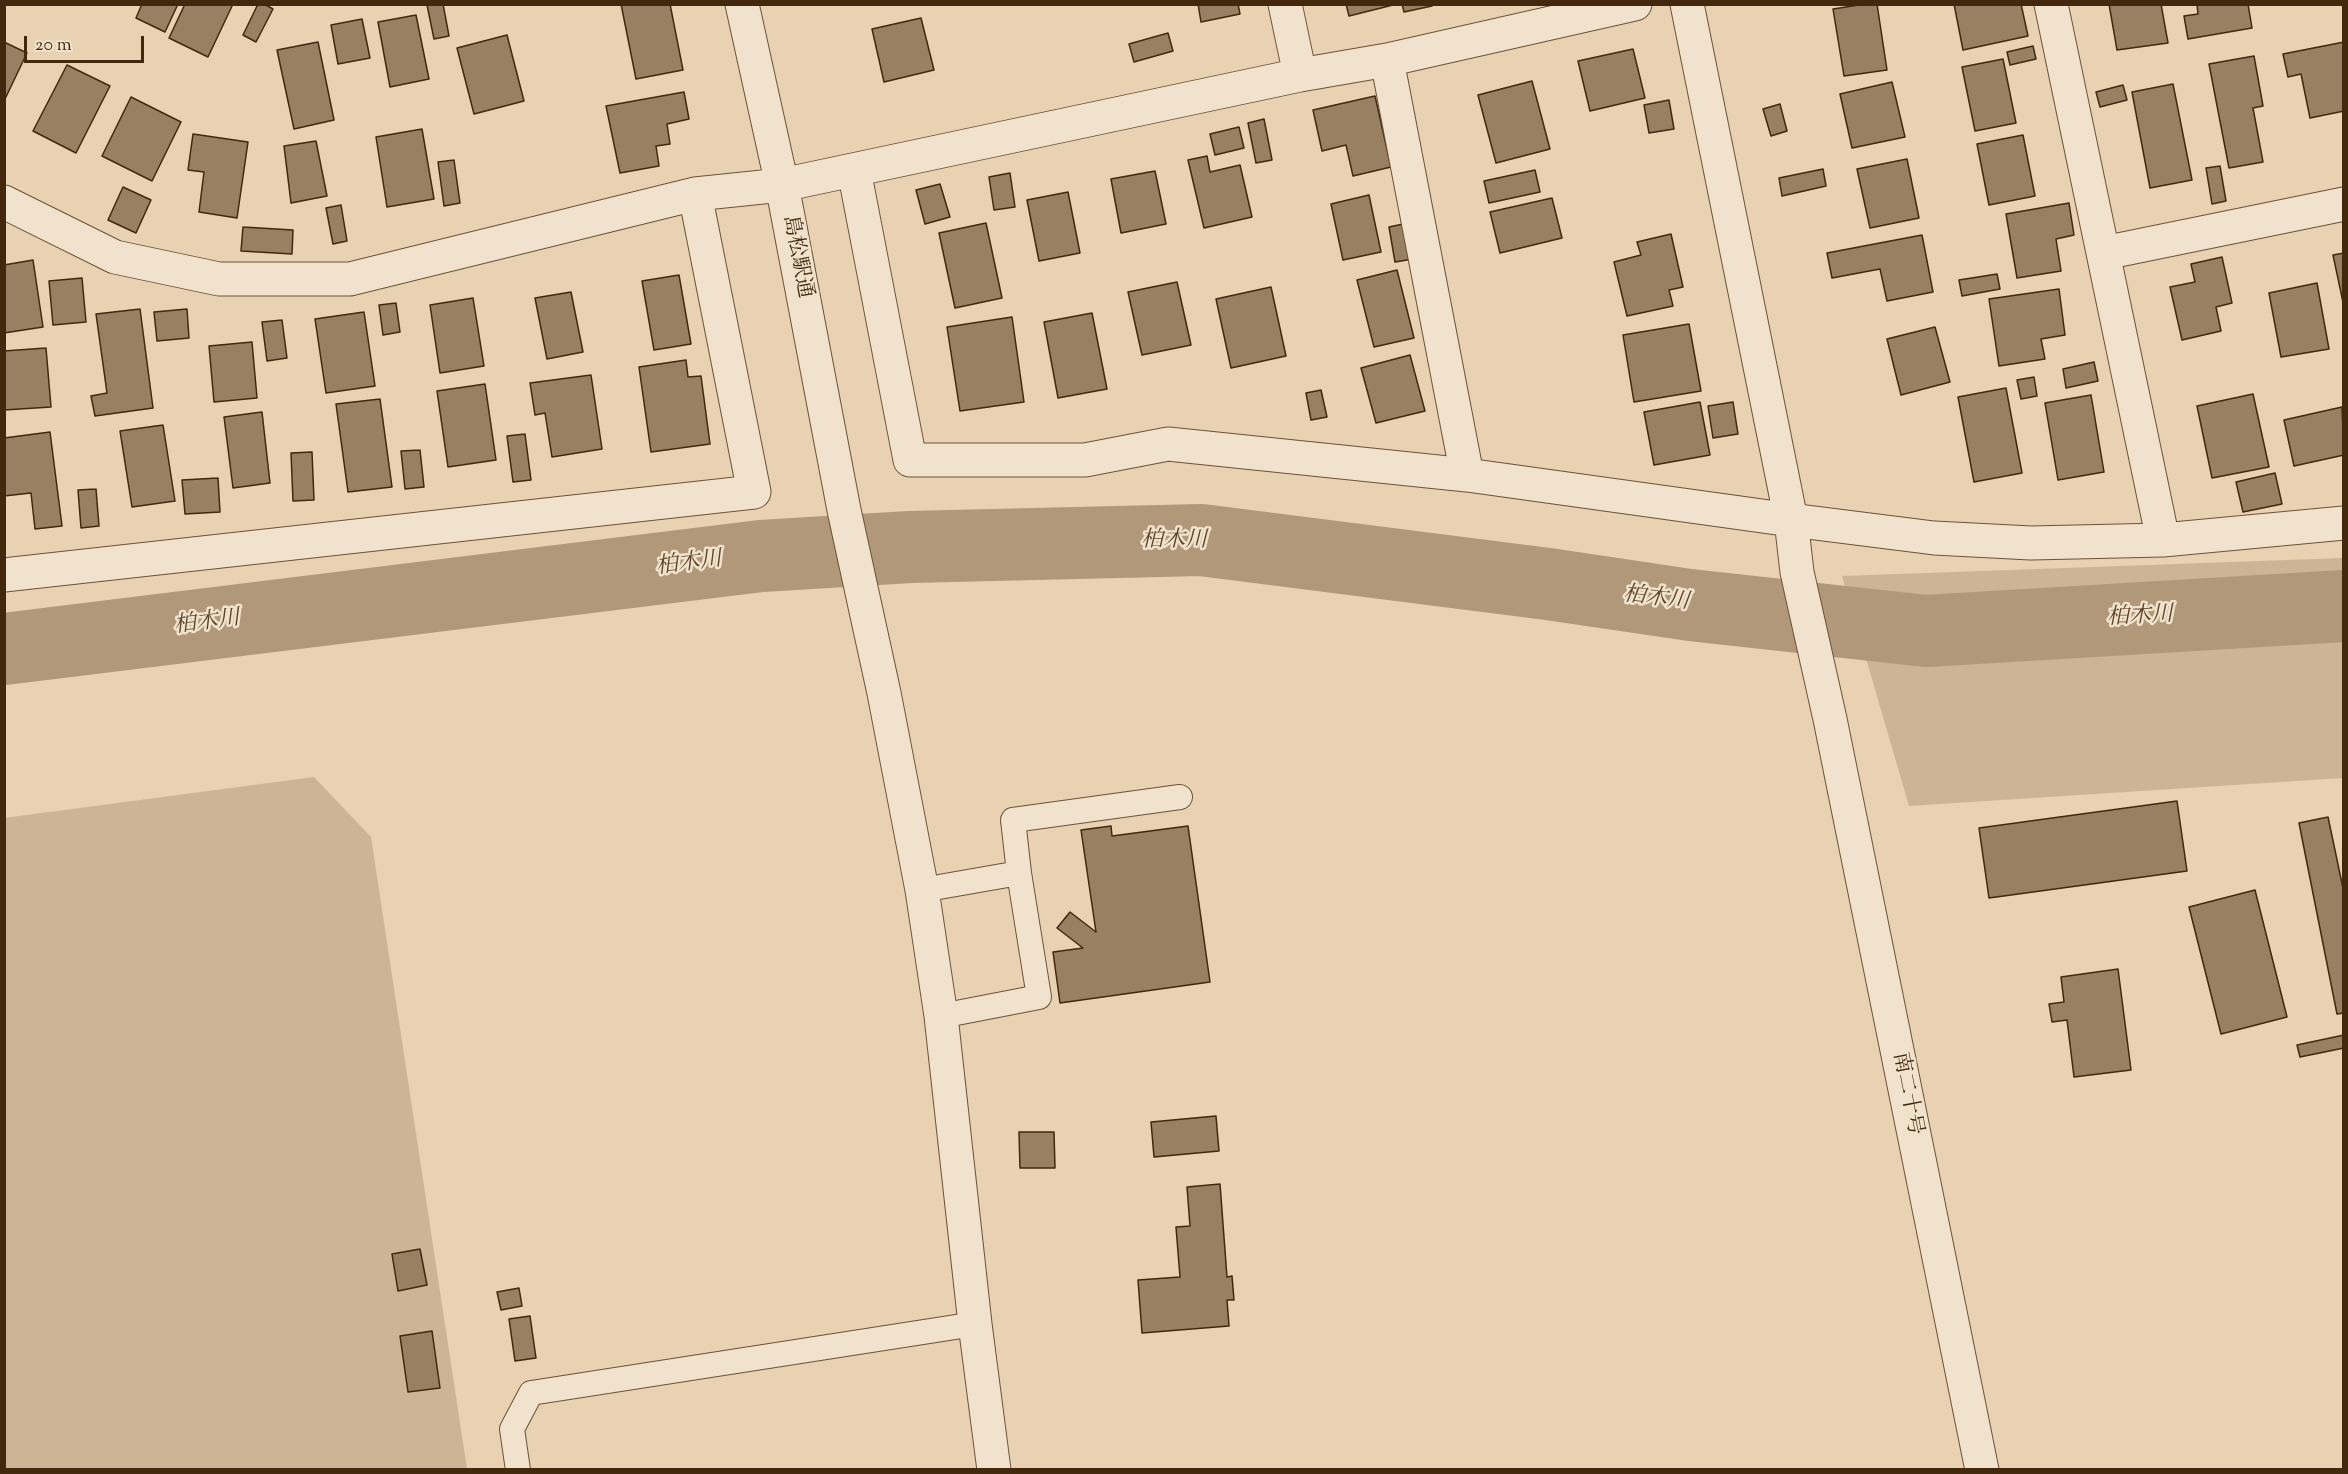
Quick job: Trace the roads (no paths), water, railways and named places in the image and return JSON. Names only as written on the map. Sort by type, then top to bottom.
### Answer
[{"type":"street","name":"島松駅通","points":[[742,4],[782,185],[844,510],[884,693],[922,890],[941,1016],[975,1324],[994,1470]]},
{"type":"street","points":[[1286,4],[1300,75]]},
{"type":"street","points":[[4,202],[115,257],[219,279],[350,279],[695,194],[782,185],[1300,75],[1387,60],[1635,4]]},
{"type":"street","name":"南二十号","points":[[1688,4],[1791,520],[1797,572],[1830,719],[1982,1470]]},
{"type":"street","points":[[2050,4],[2163,540]]},
{"type":"street","points":[[1387,60],[1467,475]]},
{"type":"street","points":[[854,170],[910,460],[1085,460],[1168,444],[1467,475],[1791,520],[1934,537],[2031,543],[2163,540],[2343,524]]},
{"type":"street","points":[[4,575],[754,492],[695,194]]},
{"type":"street","points":[[2104,253],[2343,204]]},
{"type":"lane","points":[[941,1016],[1039,997],[1013,820],[1180,797]]},
{"type":"lane","points":[[922,890],[1019,873]]},
{"type":"lane","points":[[518,1470],[512,1429],[531,1394],[975,1324]]},
{"type":"waterway","name":"柏木川","points":[[4,649],[761,556],[910,547],[1201,540],[1548,584],[1690,605],[1926,631],[2344,606]]}]
